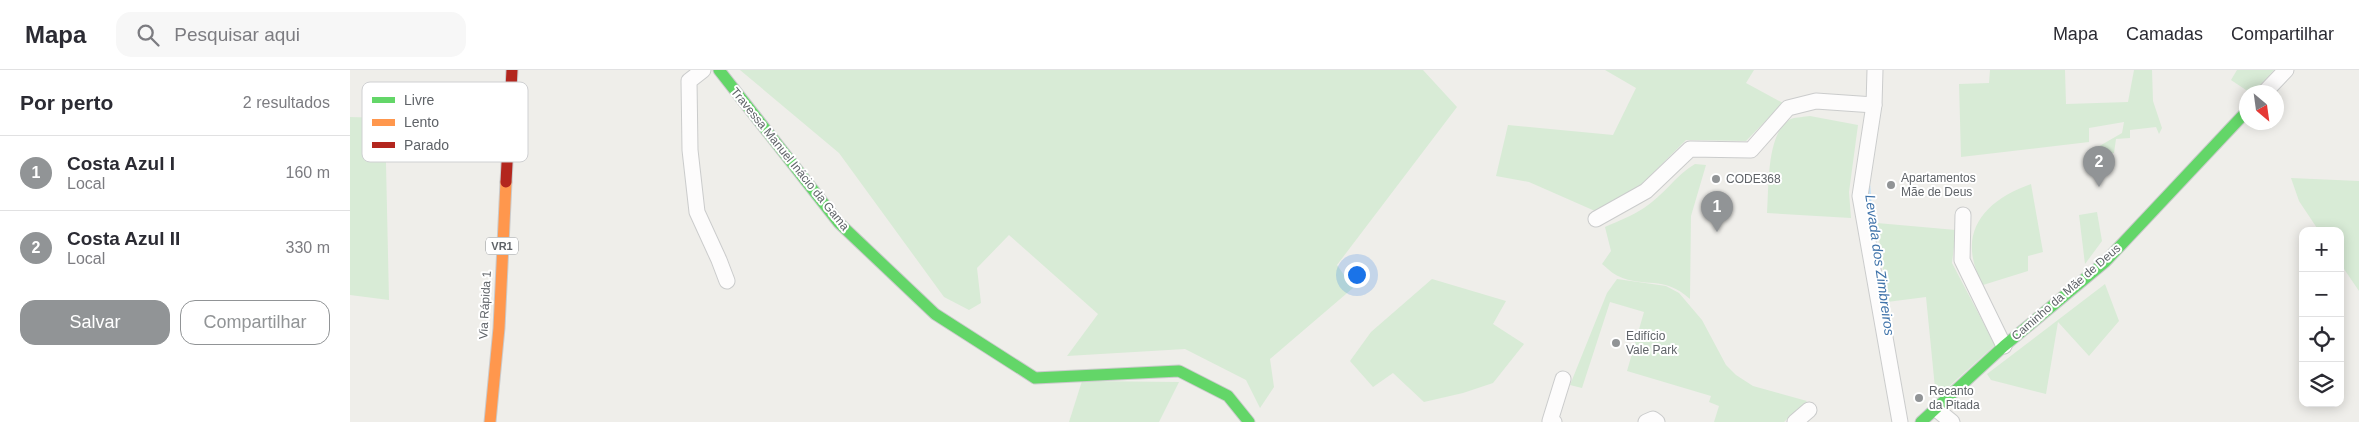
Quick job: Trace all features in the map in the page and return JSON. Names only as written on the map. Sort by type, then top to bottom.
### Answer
[{"type":"main road","name":"Travessa Manuel Inácio da Gama","points":[[719,70],[839,223],[935,314],[1036,378],[1179,371],[1228,396],[1249,422]]},
{"type":"main road","name":"Caminho da Mãe de Deus","points":[[1921,422],[2004,346],[2105,262],[2239,119]]},
{"type":"main road","name":"Via Rápida 1","points":[[490,422],[498,328],[507,162]]},
{"type":"street","points":[[703,70],[689,81],[690,150],[697,212],[727,281]]},
{"type":"street","points":[[1875,70],[1874,105],[1860,196],[1900,422]]},
{"type":"street","points":[[2272,85],[2286,70]]},
{"type":"street","points":[[1596,219],[1646,191],[1690,149],[1751,150],[1788,108],[1816,102],[1874,105]]},
{"type":"street","points":[[1963,215],[1962,260],[2004,346]]},
{"type":"street","points":[[1554,422],[1550,421],[1563,379]]},
{"type":"street","points":[[1936,408],[1952,422]]},
{"type":"street","points":[[1795,422],[1810,410]]},
{"type":"street","points":[[1646,422],[1653,419],[1657,422]]},
{"type":"green space","points":[[740,70],[1423,70],[1457,107],[1337,265],[1353,288],[1270,359],[1274,387],[1260,408],[1246,380],[1185,349],[1067,356],[1098,314],[1009,235],[977,268],[981,303],[969,310],[944,297],[839,153]]},
{"type":"green space","points":[[1605,70],[1754,70],[1746,83],[1783,103],[1746,141],[1686,140],[1641,185],[1595,211],[1529,182],[1496,176],[1508,125],[1613,135],[1636,88]]},
{"type":"green space","points":[[1990,70],[2065,70],[2066,104],[2128,102],[2134,70],[2152,70],[2153,101],[2162,128],[2159,134],[2156,127],[2130,130],[2130,138],[2116,139],[2114,153],[2089,152],[2122,133],[2124,122],[2089,128],[2089,142],[1961,157],[1959,84],[1989,83]]},
{"type":"green space","points":[[2237,70],[2274,70],[2260,85],[2239,85],[2231,80]]},
{"type":"green space","points":[[1810,116],[1858,125],[1849,192],[1851,218],[1767,213],[1770,162],[1777,135],[1791,119]]},
{"type":"green space","points":[[350,117],[362,117],[362,162],[386,162],[389,300],[350,295]]},
{"type":"green space","points":[[1695,164],[1706,165],[1691,216],[1690,299],[1680,291],[1662,284],[1628,280],[1618,276],[1602,264],[1611,251],[1605,227],[1644,208]]},
{"type":"green space","points":[[2291,178],[2359,181],[2359,291],[2344,269],[2344,227],[2316,227],[2299,201]]},
{"type":"green space","points":[[2031,184],[2043,252],[2028,256],[2028,271],[1983,285],[1975,267],[1972,250],[1973,235],[1978,222],[1987,210],[1999,200]]},
{"type":"green space","points":[[2097,212],[2102,241],[2085,264],[2079,215]]},
{"type":"green space","points":[[1877,223],[1956,230],[1952,263],[1995,345],[1936,398],[1926,297],[1887,302]]},
{"type":"green space","points":[[1432,279],[1506,301],[1493,324],[1524,344],[1493,383],[1463,393],[1424,402],[1393,373],[1373,387],[1350,361],[1371,332]]},
{"type":"green space","points":[[1617,279],[1666,286],[1679,293],[1702,320],[1726,365],[1736,375],[1753,386],[1807,401],[1784,422],[1714,422],[1719,406],[1709,402],[1711,396],[1627,371],[1644,312],[1610,302],[1582,388],[1570,385],[1607,293]]},
{"type":"green space","points":[[2105,284],[2119,321],[2089,356],[2058,322],[2046,394],[1991,380],[1987,374]]},
{"type":"green space","points":[[1082,381],[1179,382],[1159,422],[1069,422]]},
{"type":"waterway","name":"Levada dos Zimbreiros","points":[[1868,186],[1870,213]]},
{"type":"traffic: fast","points":[[719,70],[839,223],[935,314],[1035,378],[1179,371],[1228,396],[1249,422]]},
{"type":"traffic: fast","points":[[1921,422],[2004,346],[2105,262],[2239,119]]},
{"type":"traffic: slow","points":[[490,422],[499,328],[506,182]]},
{"type":"traffic: jam","points":[[511,82],[512,70]]},
{"type":"traffic: jam","points":[[506,182],[507,162]]},
{"type":"place","name":"CODE368","points":[[1716,179]]},
{"type":"place","name":"Apartamentos Mãe de Deus","points":[[1891,185]]},
{"type":"place","name":"Costa Azul II","points":[[2099,187]]},
{"type":"place","name":"Costa Azul I","points":[[1717,232]]},
{"type":"place","name":"Edifício Vale Park","points":[[1616,343]]},
{"type":"place","name":"Recanto da Pitada","points":[[1919,398]]}]
